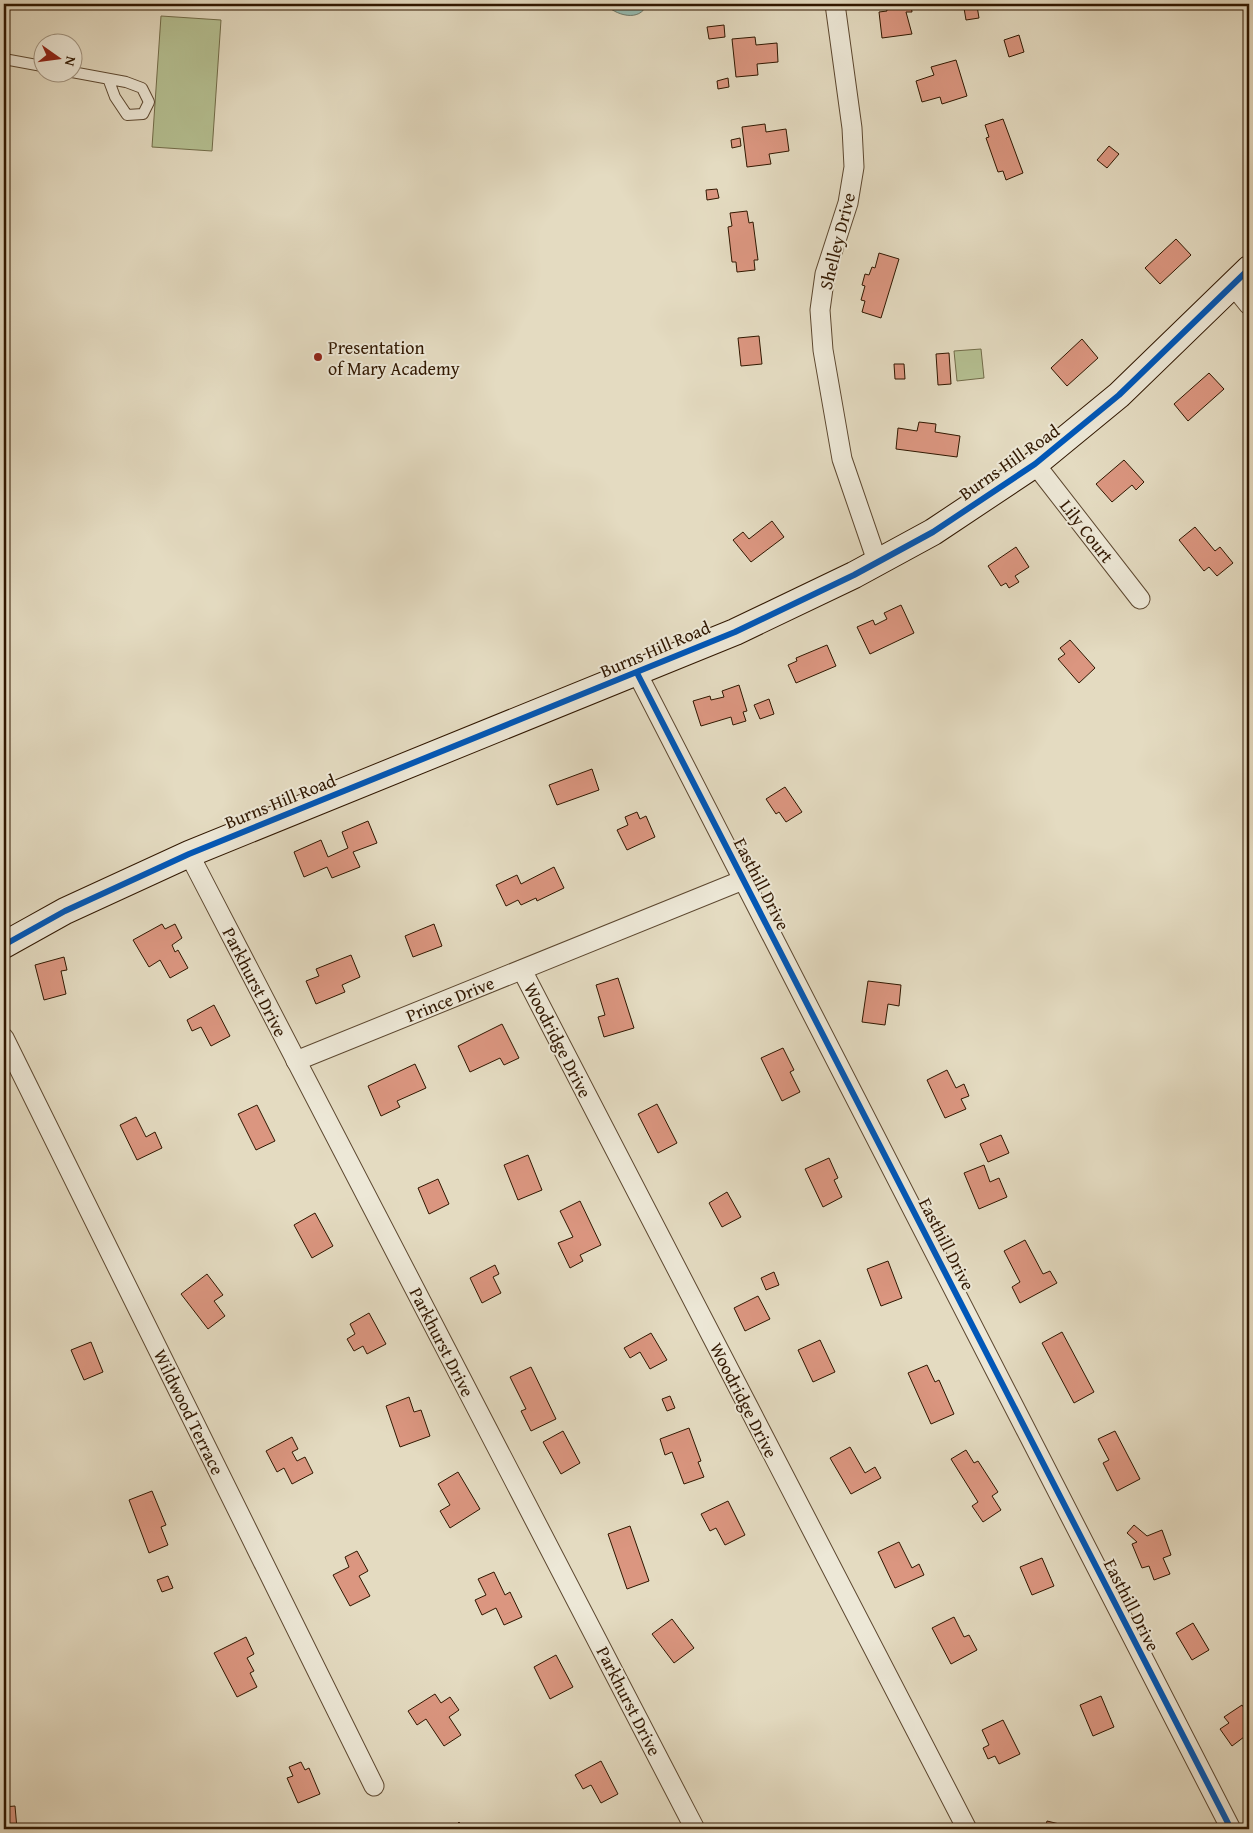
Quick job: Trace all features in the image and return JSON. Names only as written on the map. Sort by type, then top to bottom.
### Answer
[{"type":"street","name":"Shelley Drive","points":[[835,4],[852,128],[854,167],[848,203],[825,274],[820,310],[823,350],[842,459],[877,562]]},
{"type":"street","name":"Burns Hill Road","points":[[4,945],[65,911],[189,854],[637,673],[769,617],[877,562],[932,532],[1035,464],[1119,395],[1241,277]]},
{"type":"street","points":[[1241,277],[1249,305]]},
{"type":"street","name":"Lily Court","points":[[1035,464],[1140,599]]},
{"type":"street","name":"Easthill Drive","points":[[637,673],[1231,1829]]},
{"type":"street","name":"Parkhurst Drive","points":[[189,854],[695,1829]]},
{"type":"street","name":"Prince Drive","points":[[296,1061],[743,880]]},
{"type":"street","name":"Woodridge Drive","points":[[522,970],[967,1829]]},
{"type":"street","name":"Wildwood Terrace","points":[[4,1038],[374,1786]]},
{"type":"lane","points":[[4,59],[32,64]]},
{"type":"lane","points":[[82,74],[109,81]]},
{"type":"green space","points":[[161,16],[221,20],[212,151],[152,147]]},
{"type":"green space","points":[[981,349],[984,378],[957,381],[954,351]]},
{"type":"water","points":[[605,4],[647,4],[639,14],[627,15],[609,8]]},
{"type":"building","points":[[911,4],[912,12],[906,12],[912,34],[882,38],[879,12],[887,11],[886,5]]},
{"type":"building","points":[[977,6],[979,18],[966,20],[964,8]]},
{"type":"building","points":[[724,25],[725,37],[709,39],[707,27]]},
{"type":"building","points":[[1019,35],[1024,52],[1009,57],[1004,40]]},
{"type":"building","points":[[755,37],[756,45],[777,43],[778,62],[757,64],[758,75],[736,77],[732,39]]},
{"type":"building","points":[[956,60],[967,96],[942,104],[940,97],[922,102],[916,81],[934,75],[931,67]]},
{"type":"building","points":[[728,78],[729,87],[718,89],[717,81]]},
{"type":"building","points":[[1003,119],[1023,173],[1006,180],[1003,171],[998,172],[986,138],[989,137],[985,125]]},
{"type":"building","points":[[765,124],[766,132],[786,129],[789,151],[769,154],[771,164],[747,167],[742,127]]},
{"type":"building","points":[[740,138],[741,146],[732,148],[731,140]]},
{"type":"building","points":[[1109,146],[1119,154],[1107,168],[1097,160]]},
{"type":"building","points":[[717,189],[719,198],[707,200],[706,190]]},
{"type":"building","points":[[747,211],[749,223],[753,222],[758,260],[754,260],[755,270],[737,272],[736,262],[732,262],[728,227],[732,226],[730,213]]},
{"type":"building","points":[[1176,239],[1191,255],[1160,284],[1145,268]]},
{"type":"building","points":[[879,253],[899,259],[881,318],[862,312],[865,301],[861,300],[865,286],[862,285],[865,274],[869,275],[872,267],[875,268]]},
{"type":"building","points":[[759,336],[762,364],[741,366],[738,338]]},
{"type":"building","points":[[1082,339],[1098,358],[1067,386],[1051,368]]},
{"type":"building","points":[[949,353],[951,384],[938,385],[936,354]]},
{"type":"building","points":[[894,364],[904,364],[905,379],[895,379]]},
{"type":"building","points":[[1209,373],[1224,389],[1188,421],[1174,404]]},
{"type":"building","points":[[919,422],[936,424],[935,432],[960,436],[957,457],[896,449],[898,428],[917,431]]},
{"type":"building","points":[[1124,460],[1144,482],[1136,490],[1132,485],[1112,502],[1096,484]]},
{"type":"building","points":[[772,521],[784,537],[751,562],[733,540],[743,532],[749,539]]},
{"type":"building","points":[[1195,527],[1215,551],[1220,547],[1233,563],[1217,576],[1209,567],[1204,571],[1179,540]]},
{"type":"building","points":[[1016,547],[1029,567],[1015,576],[1019,582],[1009,588],[1006,583],[1001,586],[988,566]]},
{"type":"building","points":[[901,605],[914,633],[870,654],[857,627],[873,620],[875,625],[887,619],[884,613]]},
{"type":"building","points":[[1070,640],[1095,668],[1079,683],[1058,659],[1065,654],[1060,648]]},
{"type":"building","points":[[827,645],[836,666],[796,683],[788,665],[797,661],[796,658]]},
{"type":"building","points":[[739,685],[747,711],[743,712],[746,721],[733,725],[731,717],[701,726],[693,701],[710,696],[711,700],[724,697],[722,691]]},
{"type":"building","points":[[769,699],[774,714],[760,719],[754,705]]},
{"type":"building","points":[[592,769],[599,790],[557,805],[549,785]]},
{"type":"building","points":[[785,787],[802,812],[786,822],[779,812],[776,814],[766,799]]},
{"type":"building","points":[[637,812],[640,819],[646,816],[655,837],[627,850],[617,830],[628,825],[625,817]]},
{"type":"building","points":[[368,821],[377,843],[353,852],[360,867],[332,878],[327,867],[304,877],[294,852],[321,840],[328,857],[348,848],[342,832]]},
{"type":"building","points":[[554,867],[564,888],[537,901],[536,898],[521,905],[518,900],[506,906],[496,885],[517,875],[521,884]]},
{"type":"building","points":[[162,924],[165,929],[175,924],[182,938],[172,945],[175,952],[178,950],[188,968],[170,978],[160,960],[149,967],[133,940]]},
{"type":"building","points":[[434,924],[442,946],[413,957],[405,936]]},
{"type":"building","points":[[351,955],[360,977],[342,985],[345,992],[316,1004],[306,981],[319,976],[316,969]]},
{"type":"building","points":[[64,957],[67,970],[61,971],[66,994],[44,1000],[35,965]]},
{"type":"building","points":[[618,978],[634,1028],[604,1037],[598,1017],[605,1015],[596,985]]},
{"type":"building","points":[[868,981],[901,985],[899,1006],[888,1004],[885,1025],[862,1022]]},
{"type":"building","points":[[214,1005],[230,1036],[211,1046],[201,1027],[192,1031],[187,1020]]},
{"type":"building","points":[[502,1024],[519,1058],[504,1065],[500,1058],[470,1072],[458,1046]]},
{"type":"building","points":[[783,1048],[794,1070],[790,1072],[800,1092],[782,1101],[761,1058]]},
{"type":"building","points":[[415,1064],[426,1088],[397,1101],[400,1107],[381,1116],[368,1086]]},
{"type":"building","points":[[947,1070],[956,1088],[964,1084],[969,1096],[961,1099],[966,1109],[945,1118],[927,1080]]},
{"type":"building","points":[[657,1104],[677,1143],[658,1153],[638,1114]]},
{"type":"building","points":[[257,1105],[275,1141],[256,1150],[238,1114]]},
{"type":"building","points":[[136,1117],[146,1137],[155,1132],[162,1148],[137,1160],[120,1125]]},
{"type":"building","points":[[1001,1135],[1009,1153],[988,1162],[980,1144]]},
{"type":"building","points":[[528,1155],[542,1190],[518,1200],[504,1165]]},
{"type":"building","points":[[829,1158],[838,1178],[834,1180],[842,1197],[823,1207],[805,1169]]},
{"type":"building","points":[[984,1165],[990,1182],[999,1178],[1007,1197],[979,1209],[964,1173]]},
{"type":"building","points":[[438,1179],[449,1204],[429,1214],[418,1188]]},
{"type":"building","points":[[727,1192],[741,1217],[722,1227],[709,1203]]},
{"type":"building","points":[[580,1201],[601,1245],[580,1255],[583,1261],[570,1268],[558,1243],[573,1237],[560,1211]]},
{"type":"building","points":[[315,1213],[333,1246],[312,1258],[294,1225]]},
{"type":"building","points":[[1025,1240],[1043,1274],[1050,1271],[1057,1283],[1020,1303],[1012,1287],[1020,1282],[1004,1251]]},
{"type":"building","points":[[888,1261],[902,1298],[881,1306],[867,1269]]},
{"type":"building","points":[[495,1265],[499,1274],[493,1277],[501,1293],[482,1303],[470,1278]]},
{"type":"building","points":[[774,1272],[779,1285],[766,1290],[761,1278]]},
{"type":"building","points":[[207,1274],[223,1295],[214,1301],[225,1316],[208,1329],[181,1294]]},
{"type":"building","points":[[758,1296],[770,1319],[745,1331],[734,1308]]},
{"type":"building","points":[[369,1313],[386,1344],[367,1354],[363,1346],[354,1351],[347,1339],[355,1334],[350,1324]]},
{"type":"building","points":[[1062,1332],[1094,1392],[1074,1403],[1042,1343]]},
{"type":"building","points":[[651,1333],[667,1360],[650,1369],[640,1352],[630,1358],[624,1348]]},
{"type":"building","points":[[820,1340],[835,1372],[813,1382],[798,1350]]},
{"type":"building","points":[[91,1342],[103,1372],[84,1380],[71,1350]]},
{"type":"building","points":[[927,1365],[935,1382],[939,1380],[954,1414],[931,1424],[908,1373]]},
{"type":"building","points":[[531,1367],[556,1419],[531,1431],[521,1411],[526,1409],[510,1377]]},
{"type":"building","points":[[670,1396],[675,1408],[667,1411],[662,1399]]},
{"type":"building","points":[[409,1397],[414,1412],[421,1410],[430,1436],[400,1447],[386,1406]]},
{"type":"building","points":[[689,1428],[701,1461],[698,1462],[704,1477],[684,1484],[672,1452],[665,1455],[660,1439]]},
{"type":"building","points":[[563,1431],[580,1463],[561,1474],[543,1442]]},
{"type":"building","points":[[1115,1431],[1140,1479],[1117,1491],[1103,1463],[1109,1460],[1098,1439]]},
{"type":"building","points":[[292,1437],[298,1449],[292,1452],[297,1461],[305,1457],[313,1473],[292,1484],[284,1468],[277,1472],[266,1451]]},
{"type":"building","points":[[850,1447],[865,1473],[875,1467],[881,1478],[851,1494],[830,1458]]},
{"type":"building","points":[[966,1450],[974,1463],[978,1461],[998,1492],[992,1496],[1001,1510],[983,1522],[972,1506],[978,1502],[951,1459]]},
{"type":"building","points":[[458,1472],[480,1509],[450,1528],[440,1511],[450,1505],[438,1484]]},
{"type":"building","points":[[152,1491],[166,1525],[161,1527],[168,1545],[149,1553],[129,1500]]},
{"type":"building","points":[[728,1501],[745,1535],[725,1545],[716,1528],[710,1531],[701,1514]]},
{"type":"building","points":[[1134,1525],[1147,1536],[1162,1530],[1171,1555],[1163,1558],[1170,1574],[1154,1580],[1149,1566],[1142,1568],[1132,1544],[1137,1542],[1127,1533]]},
{"type":"building","points":[[630,1526],[649,1581],[627,1589],[608,1534]]},
{"type":"building","points":[[899,1542],[912,1568],[919,1564],[924,1575],[895,1588],[878,1552]]},
{"type":"building","points":[[357,1551],[368,1571],[359,1576],[370,1596],[350,1606],[333,1575],[349,1567],[345,1557]]},
{"type":"building","points":[[1042,1558],[1054,1586],[1032,1595],[1020,1567]]},
{"type":"building","points":[[494,1572],[505,1595],[510,1592],[522,1617],[504,1625],[496,1608],[482,1615],[475,1600],[486,1595],[478,1579]]},
{"type":"building","points":[[168,1576],[173,1588],[162,1592],[157,1580]]},
{"type":"building","points":[[954,1617],[964,1637],[969,1635],[977,1650],[951,1664],[932,1628]]},
{"type":"building","points":[[672,1619],[694,1648],[674,1663],[652,1634]]},
{"type":"building","points":[[1193,1623],[1209,1650],[1192,1660],[1176,1633]]},
{"type":"building","points":[[246,1637],[254,1654],[247,1658],[254,1671],[250,1673],[257,1687],[237,1697],[214,1653]]},
{"type":"building","points":[[556,1655],[573,1687],[550,1699],[534,1667]]},
{"type":"building","points":[[435,1694],[441,1703],[450,1697],[459,1710],[449,1717],[461,1735],[444,1746],[426,1719],[417,1725],[408,1711]]},
{"type":"building","points":[[1101,1696],[1114,1727],[1093,1736],[1080,1705]]},
{"type":"building","points":[[1242,1705],[1248,1714],[1245,1716],[1249,1723],[1249,1741],[1247,1742],[1244,1737],[1232,1746],[1220,1729],[1229,1723],[1224,1717]]},
{"type":"building","points":[[1003,1720],[1020,1754],[999,1764],[995,1756],[988,1759],[983,1748],[989,1745],[982,1730]]},
{"type":"building","points":[[601,1761],[618,1794],[601,1803],[591,1785],[583,1789],[575,1775]]},
{"type":"building","points":[[301,1762],[305,1770],[309,1768],[320,1794],[298,1803],[287,1778],[293,1776],[289,1767]]},
{"type":"building","points":[[15,1806],[17,1829],[4,1829],[4,1807]]},
{"type":"building","points":[[1047,1821],[1080,1829],[1045,1829]]},
{"type":"building","points":[[459,1822],[465,1829],[452,1829]]},
{"type":"cycle path","points":[[4,945],[65,911],[189,854],[735,632],[854,575],[933,532],[1035,464],[1119,395],[1249,269]]},
{"type":"cycle path","points":[[637,673],[1231,1829]]},
{"type":"place","name":"Presentation of Mary Academy","points":[[318,357]]}]
